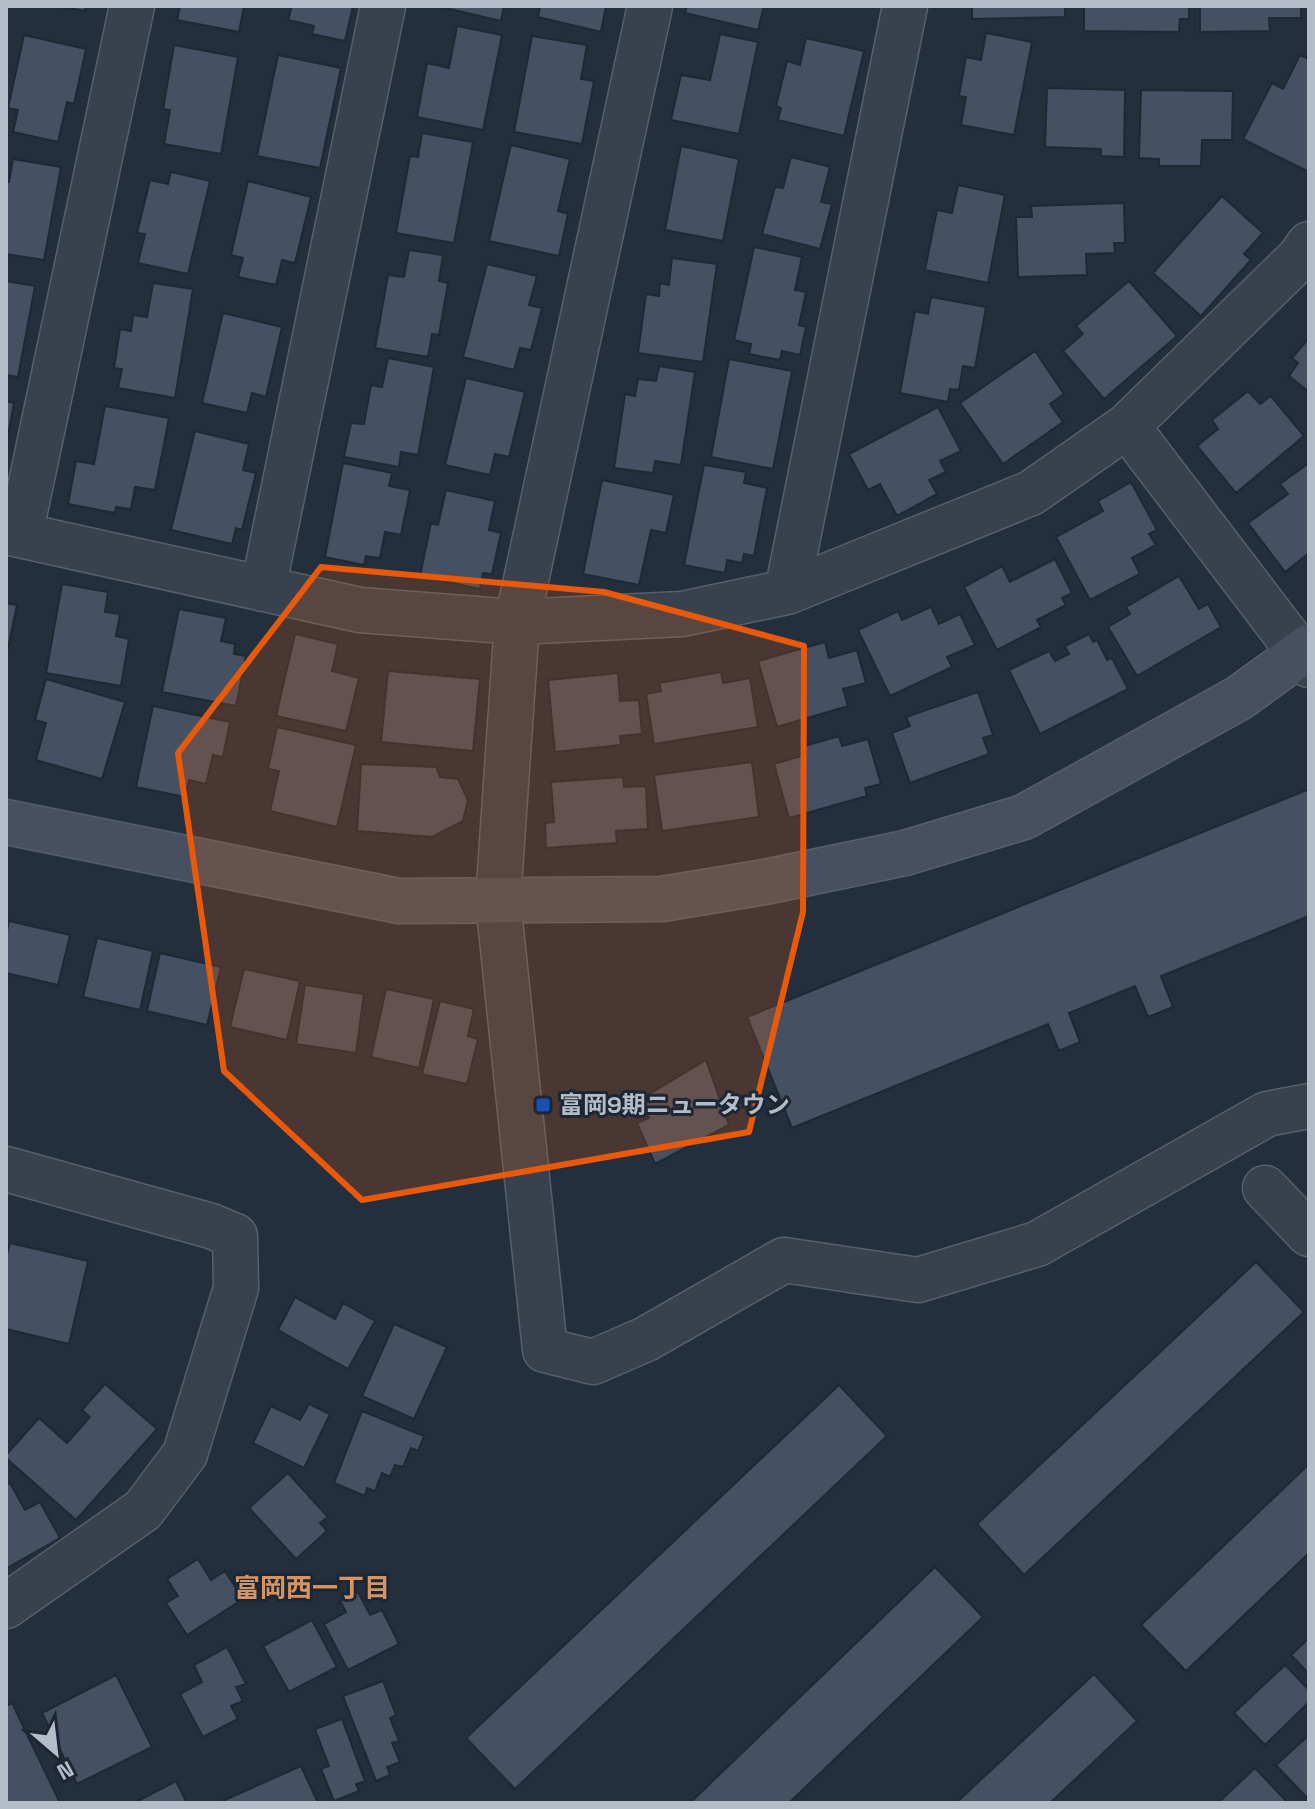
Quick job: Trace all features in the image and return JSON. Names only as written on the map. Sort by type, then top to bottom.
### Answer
[{"type":"street","points":[[132,6],[13,533],[360,610],[517,622],[682,614],[787,592],[1031,493],[1127,426],[1300,257],[1309,244]]},
{"type":"street","points":[[263,589],[383,6]]},
{"type":"street","points":[[650,6],[517,622],[498,901],[545,1350],[593,1362],[646,1339],[784,1260],[918,1280],[1037,1244],[1267,1114],[1309,1106]]},
{"type":"street","points":[[787,592],[905,6]]},
{"type":"street","points":[[6,822],[399,901],[498,901],[662,899],[765,882],[905,853],[1024,817],[1239,698],[1306,656],[1127,426]]},
{"type":"street","points":[[6,1169],[211,1226],[235,1236],[236,1288],[185,1454],[143,1510],[6,1606]]},
{"type":"street","points":[[1265,1188],[1309,1234]]},
{"type":"highlighted area","points":[[321,567],[604,592],[804,646],[803,912],[749,1132],[362,1200],[224,1071],[178,753]]},
{"type":"building","points":[[58,6],[86,6],[85,11]]},
{"type":"building","points":[[180,6],[244,6],[239,32],[177,20]]},
{"type":"building","points":[[292,6],[353,6],[345,41],[312,34],[314,26],[288,20]]},
{"type":"building","points":[[437,6],[504,6],[501,21]]},
{"type":"building","points":[[540,6],[606,6],[601,32],[538,17]]},
{"type":"building","points":[[687,6],[764,6],[758,30],[685,13]]},
{"type":"building","points":[[972,6],[1065,6],[1065,17],[972,19]]},
{"type":"building","points":[[1084,6],[1189,6],[1189,19],[1180,19],[1179,32],[1084,31]]},
{"type":"building","points":[[1200,6],[1301,6],[1301,18],[1269,18],[1270,31],[1200,32]]},
{"type":"building","points":[[457,26],[502,35],[483,130],[417,117],[427,63],[449,68]]},
{"type":"building","points":[[986,33],[1032,42],[1014,135],[961,125],[966,97],[959,96],[966,57],[981,60]]},
{"type":"building","points":[[720,34],[758,42],[739,134],[671,120],[681,75],[710,80]]},
{"type":"building","points":[[24,35],[86,49],[74,104],[67,102],[58,142],[13,132],[18,110],[8,108]]},
{"type":"building","points":[[532,36],[587,45],[581,79],[594,81],[582,144],[514,132]]},
{"type":"building","points":[[806,38],[864,51],[844,136],[778,120],[781,108],[776,106],[787,61],[800,65]]},
{"type":"building","points":[[174,45],[238,57],[221,154],[164,144],[170,110],[163,109]]},
{"type":"building","points":[[278,55],[341,68],[320,168],[257,156]]},
{"type":"building","points":[[1300,55],[1309,59],[1309,172],[1243,139],[1272,83],[1283,89]]},
{"type":"building","points":[[1047,88],[1125,90],[1124,157],[1101,156],[1101,149],[1045,147]]},
{"type":"building","points":[[1141,90],[1233,91],[1232,140],[1202,140],[1201,166],[1159,166],[1159,159],[1139,158]]},
{"type":"building","points":[[422,133],[473,142],[454,243],[396,233],[410,156],[418,157]]},
{"type":"building","points":[[511,145],[570,159],[558,211],[568,214],[559,256],[489,241]]},
{"type":"building","points":[[681,146],[739,159],[723,241],[665,230]]},
{"type":"building","points":[[791,157],[830,167],[821,202],[832,204],[820,249],[762,234],[775,187],[783,188]]},
{"type":"building","points":[[13,159],[61,167],[44,260],[6,254],[6,182],[9,182]]},
{"type":"building","points":[[171,172],[210,181],[188,274],[138,263],[145,234],[137,233],[150,180],[168,184]]},
{"type":"building","points":[[248,181],[311,197],[295,263],[282,260],[276,285],[238,277],[243,258],[231,255]]},
{"type":"building","points":[[958,185],[1005,195],[988,283],[925,270],[937,210],[952,213]]},
{"type":"building","points":[[1222,196],[1263,233],[1244,254],[1251,260],[1201,316],[1153,273]]},
{"type":"building","points":[[1124,203],[1125,243],[1114,243],[1115,253],[1086,254],[1087,275],[1018,277],[1016,217],[1032,217],[1031,206]]},
{"type":"building","points":[[754,247],[802,257],[795,290],[806,292],[799,325],[806,327],[800,355],[782,351],[780,360],[749,354],[751,344],[734,340]]},
{"type":"building","points":[[409,250],[443,255],[439,281],[448,283],[439,335],[432,334],[428,357],[375,348],[388,275],[404,277]]},
{"type":"building","points":[[672,258],[717,264],[703,362],[638,353],[646,294],[659,296],[660,283],[669,285]]},
{"type":"building","points":[[487,264],[537,276],[529,305],[542,308],[531,350],[520,348],[514,370],[463,357]]},
{"type":"building","points":[[6,281],[35,286],[18,377],[6,375]]},
{"type":"building","points":[[1129,281],[1177,336],[1104,399],[1063,351],[1083,334],[1076,326]]},
{"type":"building","points":[[153,283],[193,289],[175,398],[118,388],[122,369],[114,368],[120,329],[131,331],[133,315],[147,317]]},
{"type":"building","points":[[931,297],[986,307],[975,368],[963,366],[959,390],[950,389],[948,402],[900,393],[915,311],[928,314]]},
{"type":"building","points":[[223,313],[282,327],[266,397],[252,393],[247,413],[202,403]]},
{"type":"building","points":[[1309,338],[1309,392],[1289,376],[1298,363],[1292,358]]},
{"type":"building","points":[[1035,351],[1064,394],[1050,404],[1063,422],[1003,464],[960,403]]},
{"type":"building","points":[[388,358],[434,367],[418,455],[401,452],[399,467],[344,457],[351,423],[364,424],[371,385],[382,387]]},
{"type":"building","points":[[729,359],[792,371],[773,469],[711,457]]},
{"type":"building","points":[[659,366],[695,372],[681,465],[655,461],[653,473],[614,468],[625,394],[635,396],[638,379],[656,381]]},
{"type":"building","points":[[466,378],[525,392],[509,457],[495,454],[490,475],[445,465]]},
{"type":"building","points":[[1248,391],[1260,404],[1271,396],[1304,436],[1236,493],[1197,446],[1218,429],[1212,420]]},
{"type":"building","points":[[6,401],[14,403],[6,446]]},
{"type":"building","points":[[105,406],[169,418],[155,490],[135,487],[131,509],[116,507],[115,513],[68,504],[76,461],[94,464]]},
{"type":"building","points":[[938,407],[961,451],[940,461],[946,472],[929,480],[937,494],[897,516],[880,484],[868,490],[849,454]]},
{"type":"building","points":[[195,431],[249,444],[243,470],[256,473],[242,530],[236,528],[232,544],[171,530]]},
{"type":"building","points":[[343,463],[392,473],[389,486],[410,490],[401,535],[385,532],[380,558],[366,556],[364,565],[325,557]]},
{"type":"building","points":[[1309,463],[1309,553],[1285,572],[1248,523],[1288,494],[1280,484]]},
{"type":"building","points":[[704,465],[746,472],[744,483],[767,488],[754,556],[744,554],[742,563],[727,560],[725,573],[684,565]]},
{"type":"building","points":[[602,480],[674,495],[666,533],[651,530],[639,585],[583,574]]},
{"type":"building","points":[[1131,482],[1157,530],[1149,534],[1156,545],[1132,558],[1140,574],[1090,600],[1056,537],[1103,511],[1098,501]]},
{"type":"building","points":[[446,490],[495,501],[489,530],[501,533],[492,574],[483,573],[480,589],[420,576],[431,523],[438,525]]},
{"type":"building","points":[[1055,559],[1072,593],[1062,598],[1066,605],[1037,620],[1041,627],[997,650],[964,587],[1002,566],[1010,582]]},
{"type":"building","points":[[1179,576],[1199,609],[1208,604],[1221,627],[1137,676],[1108,627],[1130,614],[1126,607]]},
{"type":"building","points":[[62,584],[108,592],[105,612],[120,614],[116,636],[129,639],[121,686],[46,673]]},
{"type":"building","points":[[6,603],[17,605],[6,658]]},
{"type":"building","points":[[931,607],[939,624],[960,614],[975,645],[947,657],[952,667],[890,696],[858,630],[898,611],[902,620]]},
{"type":"building","points":[[179,609],[226,618],[221,641],[235,644],[234,654],[246,656],[236,706],[162,692]]},
{"type":"building","points":[[295,634],[338,644],[332,671],[359,678],[346,731],[276,716]]},
{"type":"building","points":[[1089,634],[1093,642],[1097,640],[1107,660],[1112,658],[1128,689],[1040,734],[1009,670],[1049,651],[1055,661],[1069,654],[1065,646]]},
{"type":"building","points":[[825,642],[829,658],[857,650],[866,683],[843,689],[848,706],[777,727],[758,661]]},
{"type":"building","points":[[388,671],[480,679],[473,751],[381,742]]},
{"type":"building","points":[[721,672],[723,683],[750,678],[758,727],[654,744],[646,694],[661,691],[659,683]]},
{"type":"building","points":[[618,673],[620,701],[639,700],[642,734],[620,736],[621,745],[555,752],[548,680]]},
{"type":"building","points":[[46,679],[125,702],[102,779],[36,760],[46,723],[35,720]]},
{"type":"building","points":[[978,692],[993,735],[983,738],[989,754],[910,783],[892,733],[910,726],[906,717]]},
{"type":"building","points":[[153,706],[230,722],[223,757],[213,755],[206,784],[189,780],[185,797],[136,787]]},
{"type":"building","points":[[277,727],[356,745],[337,827],[270,811],[279,771],[268,769]]},
{"type":"building","points":[[839,736],[842,746],[868,739],[881,784],[865,788],[867,796],[789,818],[774,764],[804,755],[801,747]]},
{"type":"building","points":[[752,762],[759,817],[662,831],[654,775]]},
{"type":"building","points":[[361,764],[436,767],[440,777],[458,779],[468,800],[463,821],[432,837],[357,831]]},
{"type":"building","points":[[623,777],[624,787],[646,786],[648,829],[616,831],[617,843],[546,848],[545,823],[554,822],[551,782]]},
{"type":"building","points":[[1309,789],[1309,916],[1161,976],[1173,1007],[1148,1017],[1135,986],[1069,1013],[1080,1042],[1059,1051],[1048,1024],[792,1128],[747,1017]]},
{"type":"building","points":[[9,921],[70,935],[58,985],[6,973]]},
{"type":"building","points":[[97,938],[153,951],[140,1010],[83,997]]},
{"type":"building","points":[[160,953],[221,967],[207,1025],[147,1011]]},
{"type":"building","points":[[244,969],[300,981],[287,1040],[230,1027]]},
{"type":"building","points":[[305,985],[364,994],[356,1053],[296,1044]]},
{"type":"building","points":[[386,989],[434,999],[419,1068],[371,1057]]},
{"type":"building","points":[[440,1001],[474,1009],[468,1036],[478,1039],[467,1084],[422,1074]]},
{"type":"building","points":[[706,1060],[729,1125],[655,1164],[637,1123],[649,1118],[638,1101]]},
{"type":"building","points":[[10,1243],[88,1261],[69,1344],[6,1329],[6,1258]]},
{"type":"building","points":[[1256,1262],[1304,1312],[1024,1575],[977,1524]]},
{"type":"building","points":[[295,1297],[335,1319],[343,1303],[375,1321],[348,1369],[278,1330]]},
{"type":"building","points":[[394,1324],[447,1347],[414,1419],[362,1396]]},
{"type":"building","points":[[105,1384],[157,1429],[76,1520],[6,1455],[39,1418],[67,1443],[90,1417],[82,1410]]},
{"type":"building","points":[[839,1385],[887,1436],[515,1789],[466,1738]]},
{"type":"building","points":[[309,1404],[330,1414],[304,1468],[253,1443],[271,1406],[300,1420]]},
{"type":"building","points":[[362,1411],[424,1436],[418,1451],[411,1448],[403,1467],[395,1465],[390,1477],[382,1473],[375,1491],[367,1488],[365,1496],[334,1483]]},
{"type":"building","points":[[1309,1464],[1309,1553],[1186,1671],[1141,1625]]},
{"type":"building","points":[[288,1473],[328,1517],[320,1523],[327,1531],[296,1559],[249,1508]]},
{"type":"building","points":[[10,1483],[25,1510],[40,1502],[60,1538],[7,1568],[6,1485]]},
{"type":"building","points":[[198,1559],[211,1580],[225,1571],[243,1599],[187,1635],[166,1603],[178,1596],[167,1579]]},
{"type":"building","points":[[935,1567],[983,1617],[789,1803],[690,1803]]},
{"type":"building","points":[[358,1592],[370,1615],[382,1610],[399,1644],[348,1670],[324,1624],[346,1612],[340,1601]]},
{"type":"building","points":[[312,1620],[337,1667],[289,1692],[263,1646]]},
{"type":"building","points":[[1309,1638],[1309,1674],[1291,1655]]},
{"type":"building","points":[[227,1647],[246,1684],[236,1687],[243,1701],[231,1706],[238,1719],[203,1737],[180,1694],[202,1682],[194,1665]]},
{"type":"building","points":[[1285,1665],[1309,1690],[1309,1702],[1265,1745],[1234,1713]]},
{"type":"building","points":[[1094,1674],[1137,1721],[1050,1803],[956,1803]]},
{"type":"building","points":[[116,1675],[152,1747],[77,1784],[42,1713]]},
{"type":"building","points":[[383,1681],[396,1715],[390,1718],[399,1741],[392,1743],[400,1762],[387,1767],[390,1775],[376,1781],[343,1696]]},
{"type":"building","points":[[12,1703],[60,1803],[6,1803],[6,1706]]},
{"type":"building","points":[[342,1719],[365,1781],[356,1784],[359,1791],[334,1801],[321,1769],[329,1766],[315,1729]]},
{"type":"building","points":[[1309,1735],[1309,1800],[1276,1765]]},
{"type":"building","points":[[301,1766],[318,1803],[218,1803]]},
{"type":"building","points":[[1255,1768],[1288,1803],[1218,1803]]},
{"type":"building","points":[[176,1781],[187,1803],[134,1803]]},
{"type":"place","name":"富岡9期ニュータウン","points":[[543,1105]]},
{"type":"district","name":"富岡西一丁目","points":[[312,1588]]}]
